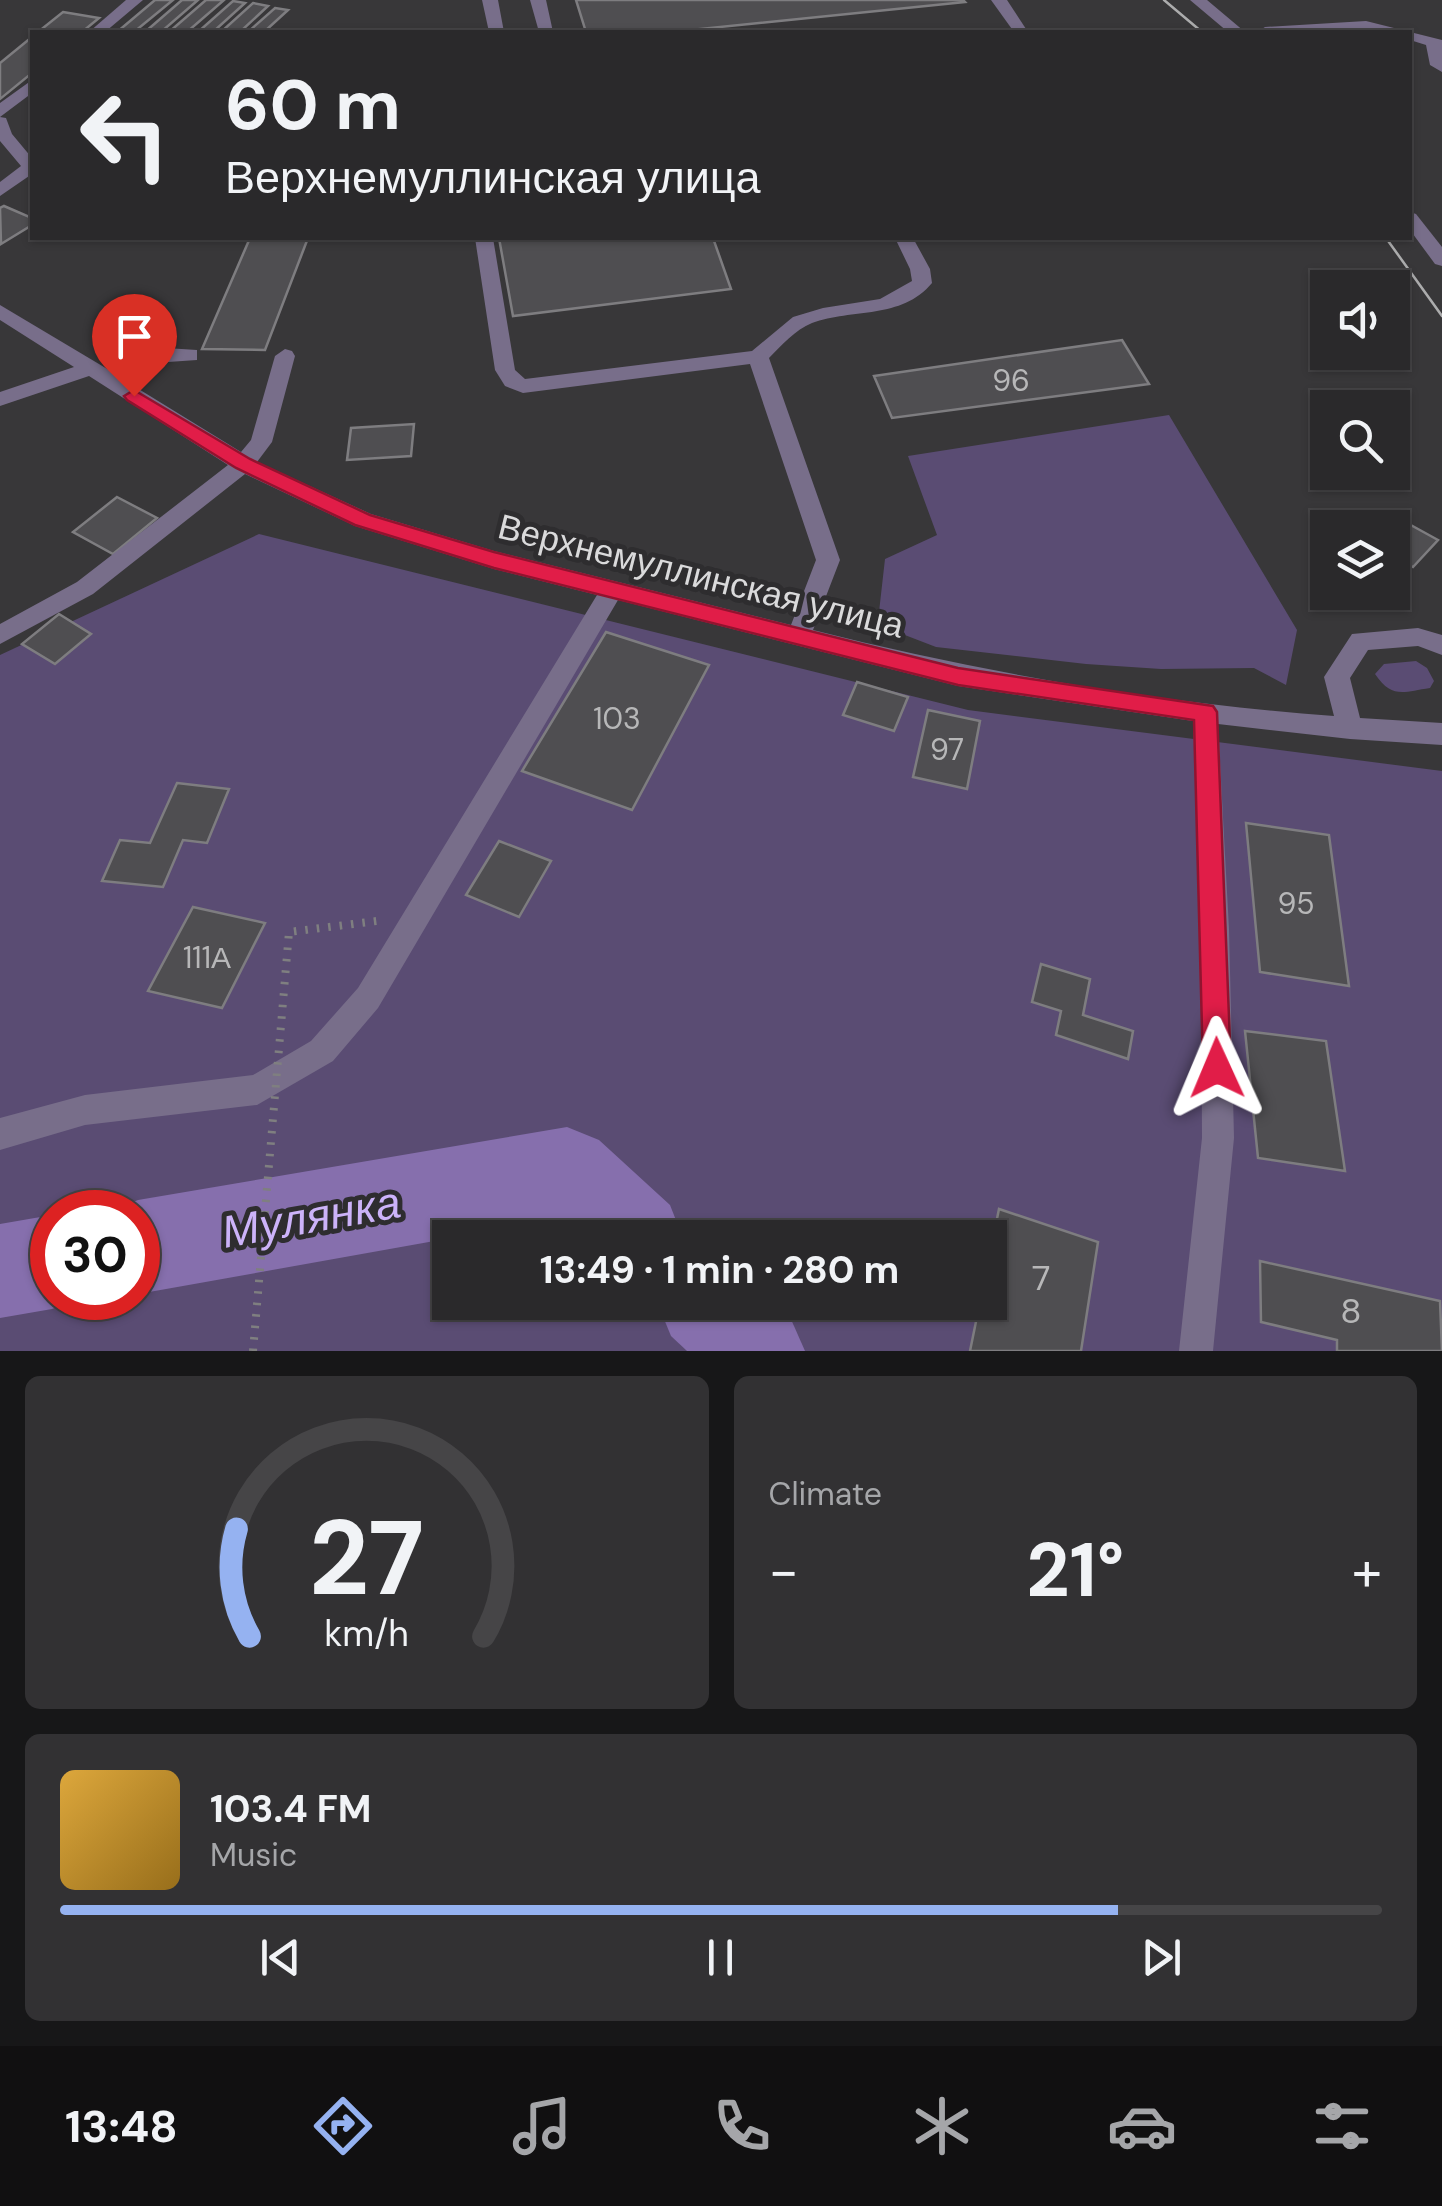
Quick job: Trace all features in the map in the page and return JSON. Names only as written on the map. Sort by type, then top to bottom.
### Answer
[{"type":"street","points":[[98,30],[135,0]]},
{"type":"street","points":[[490,0],[497,30]]},
{"type":"street","points":[[538,0],[546,30]]},
{"type":"street","points":[[1000,0],[1020,30]]},
{"type":"street","points":[[1198,0],[1235,30]]},
{"type":"street","points":[[1299,30],[1366,26],[1389,30]]},
{"type":"street","points":[[1412,36],[1438,44],[1436,62],[1442,67]]},
{"type":"street","points":[[0,112],[30,87]]},
{"type":"street","points":[[0,122],[4,135],[30,168],[0,191]]},
{"type":"street","points":[[1412,220],[1442,228]]},
{"type":"street","points":[[1412,220],[1442,260]]},
{"type":"street","points":[[484,240],[506,370],[522,386],[758,357],[793,324],[810,317],[889,304],[912,294],[922,284],[920,270],[905,240]]},
{"type":"street","name":"Верхнемуллинская улица","points":[[0,311],[243,464],[363,520],[611,590],[958,676],[1205,712],[1350,729],[1442,734]]},
{"type":"street","points":[[0,400],[166,355],[190,355]]},
{"type":"street","points":[[0,635],[85,588],[243,464],[261,442],[285,356]]},
{"type":"street","points":[[758,357],[828,560],[798,639]]},
{"type":"street","points":[[0,1134],[85,1110],[257,1090],[322,1051],[368,998],[611,590]]},
{"type":"street","points":[[1350,729],[1337,677],[1360,641],[1418,637],[1442,644]]},
{"type":"street","points":[[1196,1351],[1218,1138],[1215,929],[1205,712]]},
{"type":"path","points":[[253,1351],[289,932],[377,922]]},
{"type":"shaded area","points":[[1169,415],[1297,630],[1286,685],[1254,668],[1161,669],[936,647],[897,632],[879,612],[885,559],[937,535],[908,456]]},
{"type":"shaded area","points":[[259,534],[968,710],[1442,771],[1442,1351],[0,1351],[0,655]]},
{"type":"shaded area","points":[[1416,661],[1427,668],[1434,681],[1430,688],[1393,690],[1375,674],[1384,664]]},
{"type":"building","points":[[155,0],[173,0],[136,30],[119,30]]},
{"type":"building","points":[[182,0],[198,0],[163,30],[147,30]]},
{"type":"building","points":[[206,0],[224,0],[189,30],[171,30]]},
{"type":"building","points":[[576,0],[965,2],[691,30],[585,30]]},
{"type":"building","points":[[233,1],[245,3],[215,30],[200,30]]},
{"type":"building","points":[[253,3],[268,6],[242,30],[223,30]]},
{"type":"building","points":[[275,8],[288,10],[266,30],[250,30]]},
{"type":"building","points":[[63,12],[99,18],[84,30],[40,30]]},
{"type":"building","points":[[30,39],[30,75],[0,99],[0,63]]},
{"type":"building","points":[[4,206],[30,217],[30,226],[1,244],[0,208]]},
{"type":"building","points":[[249,240],[307,240],[265,350],[202,349]]},
{"type":"building","points":[[499,240],[714,240],[731,289],[513,316]]},
{"type":"building","points":[[1122,340],[1149,384],[892,418],[874,376]]},
{"type":"building","points":[[414,424],[411,456],[347,460],[351,428]]},
{"type":"building","points":[[117,497],[157,518],[113,554],[73,532]]},
{"type":"building","points":[[1410,525],[1438,540],[1413,567],[1410,565]]},
{"type":"building","points":[[59,614],[91,634],[55,664],[22,644]]},
{"type":"building","points":[[606,632],[709,665],[632,810],[522,771]]},
{"type":"building","points":[[857,682],[908,697],[894,731],[843,715]]},
{"type":"building","points":[[928,710],[980,721],[967,789],[913,777]]},
{"type":"building","points":[[177,783],[229,789],[207,843],[183,840],[163,887],[102,881],[120,840],[150,843]]},
{"type":"building","points":[[1246,823],[1329,835],[1349,986],[1260,972]]},
{"type":"building","points":[[499,841],[551,861],[519,917],[466,895]]},
{"type":"building","points":[[193,907],[265,923],[222,1008],[148,991]]},
{"type":"building","points":[[1041,964],[1090,979],[1083,1015],[1133,1031],[1128,1059],[1056,1035],[1061,1011],[1032,1002]]},
{"type":"building","points":[[1245,1031],[1326,1041],[1345,1171],[1258,1158]]},
{"type":"building","points":[[999,1209],[1098,1242],[1081,1351],[970,1351],[976,1320],[1007,1320],[1007,1220],[997,1220]]},
{"type":"building","points":[[1260,1261],[1440,1301],[1442,1351],[1337,1351],[1337,1340],[1261,1322]]},
{"type":"waterway","name":"Мулянка","points":[[160,1243],[567,1172],[618,1220]]},
{"type":"waterway","name":"Мулянка","points":[[0,1271],[30,1266]]},
{"type":"waterway","name":"Мулянка","points":[[724,1320],[756,1351]]},
{"type":"tram line","points":[[1164,0],[1200,30]]},
{"type":"tram line","points":[[1387,240],[1442,316]]},
{"type":"route","points":[[134,396],[243,464],[363,520],[494,560],[958,676],[1205,712],[1217,1068]]}]
